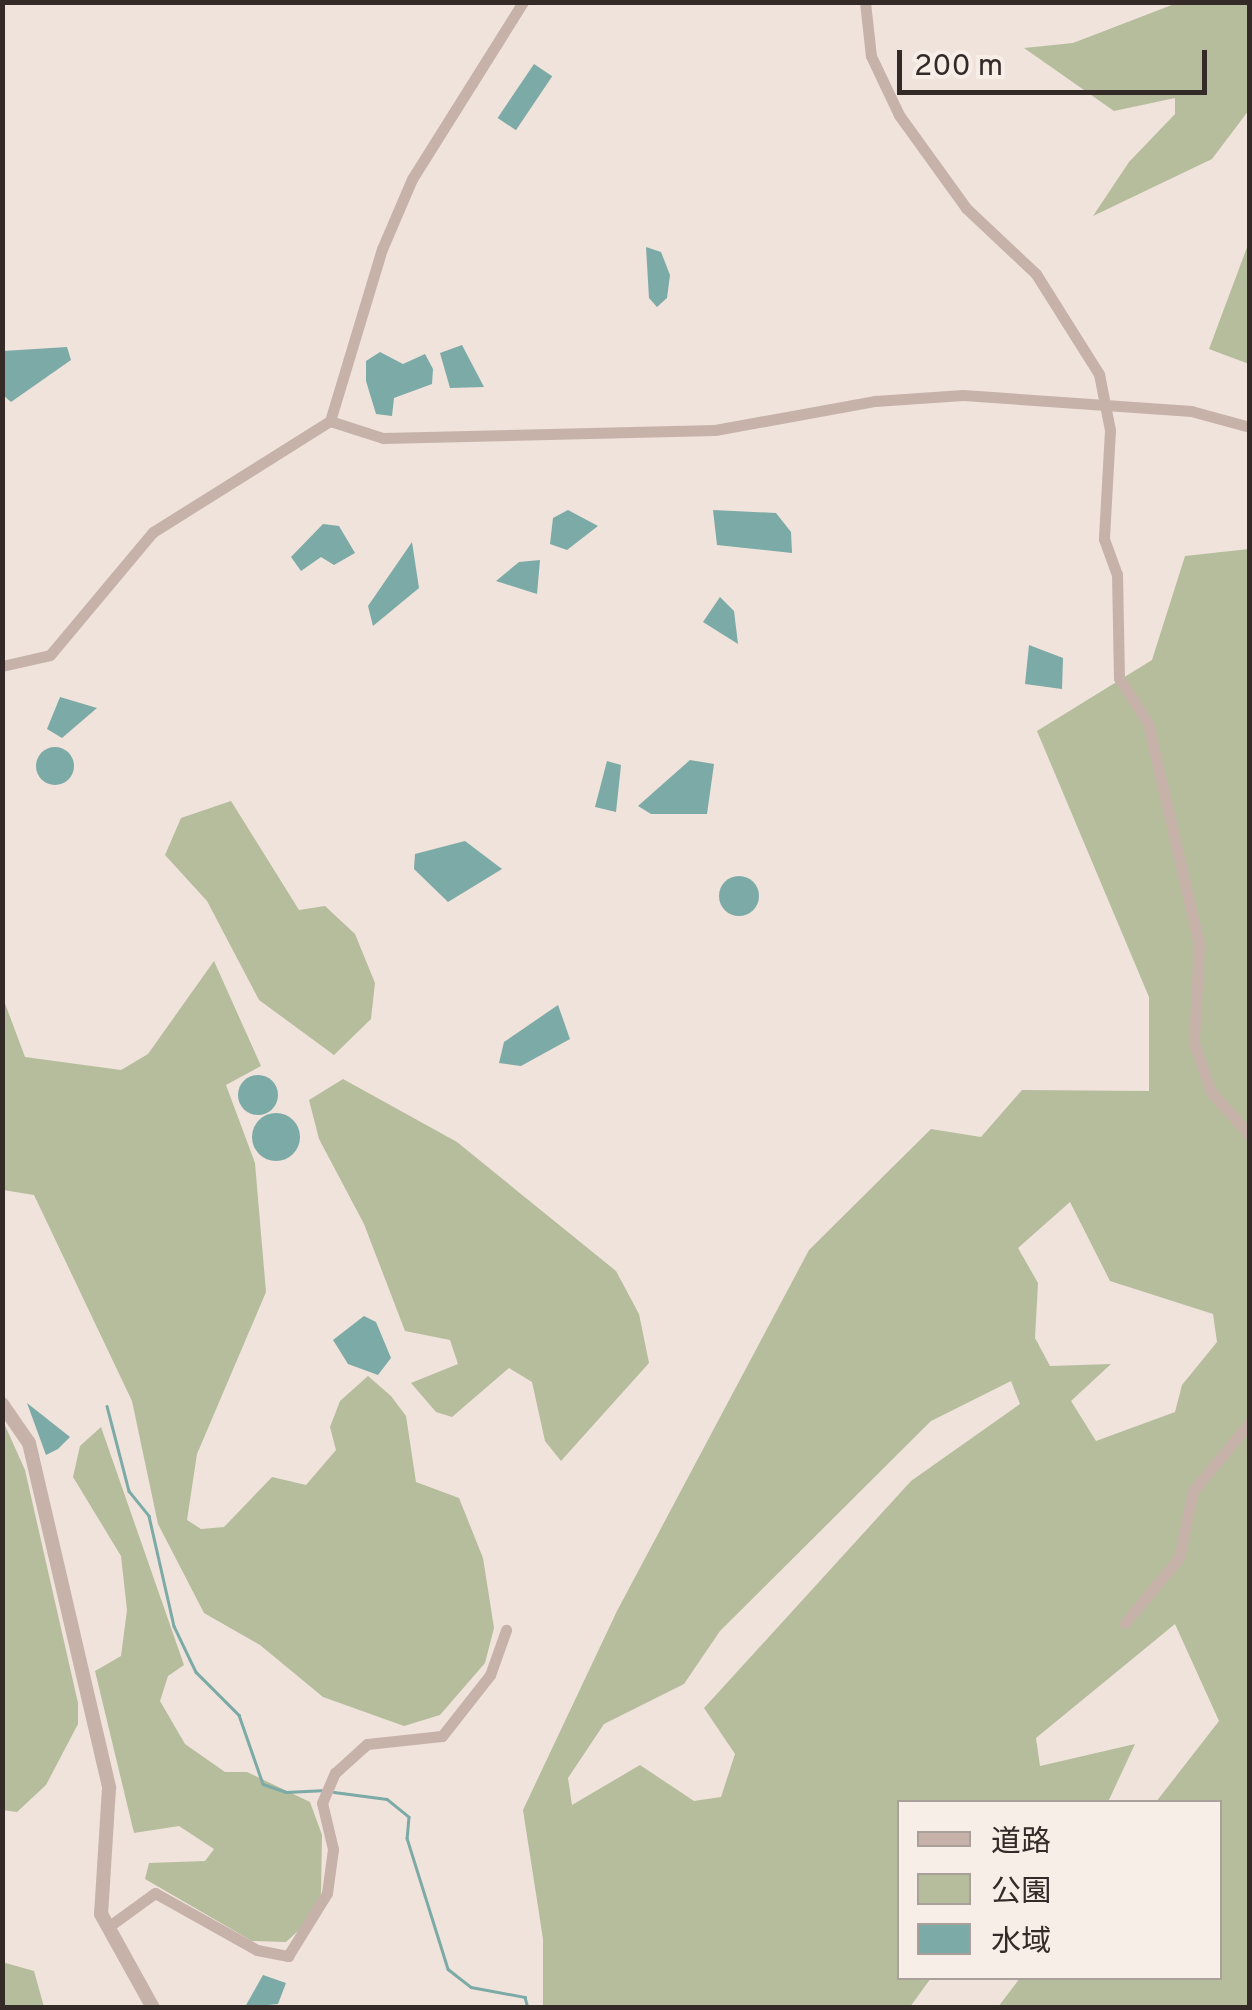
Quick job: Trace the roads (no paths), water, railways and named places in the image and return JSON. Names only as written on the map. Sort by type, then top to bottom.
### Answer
[{"type":"street","points":[[2,666],[65,644],[153,532],[330,421],[382,249],[412,179],[523,2]]},
{"type":"street","points":[[865,2],[872,56],[899,116],[966,208],[1055,300],[1099,374],[1112,470],[1104,539],[1117,574],[1119,678],[1148,724],[1198,944],[1194,1043],[1211,1092],[1250,1135]]},
{"type":"street","points":[[330,421],[383,438],[715,430],[916,396],[1191,410],[1250,427]]},
{"type":"street","points":[[2,1404],[29,1443],[110,1788],[97,1881],[108,1927],[153,2008]]},
{"type":"street","points":[[1125,1623],[1179,1558],[1193,1491],[1250,1422]]},
{"type":"street","points":[[108,1927],[155,1893],[257,1950],[288,1956],[328,1893],[333,1849],[322,1802],[334,1773],[367,1744],[442,1736],[490,1675],[506,1630]]},
{"type":"water","points":[[534,64],[552,76],[516,130],[498,118]]},
{"type":"water","points":[[646,247],[661,252],[670,275],[667,298],[657,307],[649,298]]},
{"type":"water","points":[[462,345],[484,387],[450,388],[440,353]]},
{"type":"water","points":[[67,347],[71,360],[11,402],[3,395],[3,351]]},
{"type":"water","points":[[380,352],[403,364],[425,354],[433,369],[432,384],[394,398],[392,416],[376,414],[366,381],[366,361]]},
{"type":"water","points":[[568,510],[598,526],[567,550],[550,544],[553,518]]},
{"type":"water","points":[[713,510],[776,513],[791,532],[792,553],[717,545]]},
{"type":"water","points":[[323,524],[339,526],[355,553],[334,565],[321,557],[301,571],[291,557]]},
{"type":"water","points":[[412,542],[419,588],[373,626],[368,606]]},
{"type":"water","points":[[540,560],[537,594],[496,581],[519,562]]},
{"type":"water","points":[[720,597],[734,611],[738,644],[703,622]]},
{"type":"water","points":[[1029,645],[1063,658],[1062,689],[1025,684]]},
{"type":"water","points":[[60,697],[97,708],[62,738],[47,729]]},
{"type":"water","points":[[55,747],[68,753],[74,766],[68,779],[55,785],[42,779],[36,766],[42,753]]},
{"type":"water","points":[[690,760],[714,764],[707,814],[651,814],[638,806]]},
{"type":"water","points":[[607,761],[621,765],[616,812],[595,807]]},
{"type":"water","points":[[465,841],[502,869],[448,902],[414,869],[415,854]]},
{"type":"water","points":[[739,876],[753,882],[759,896],[753,910],[739,916],[725,910],[719,896],[725,882]]},
{"type":"water","points":[[558,1005],[570,1039],[521,1066],[499,1063],[504,1042]]},
{"type":"water","points":[[258,1075],[272,1081],[278,1095],[272,1109],[258,1115],[244,1109],[238,1095],[244,1081]]},
{"type":"water","points":[[276,1113],[293,1120],[300,1137],[293,1154],[276,1161],[259,1154],[252,1137],[259,1120]]},
{"type":"water","points":[[364,1316],[376,1322],[391,1358],[378,1375],[348,1364],[333,1340]]},
{"type":"water","points":[[27,1403],[70,1437],[58,1449],[46,1455]]},
{"type":"water","points":[[263,1975],[286,1983],[278,2004],[245,2007]]},
{"type":"waterway","points":[[107,1406],[129,1491],[149,1516],[174,1626],[196,1672],[239,1715],[263,1784],[286,1792],[321,1790]]},
{"type":"waterway","points":[[334,1792],[387,1799],[409,1817],[407,1838],[448,1969],[471,1987],[525,1997],[528,2008]]}]
